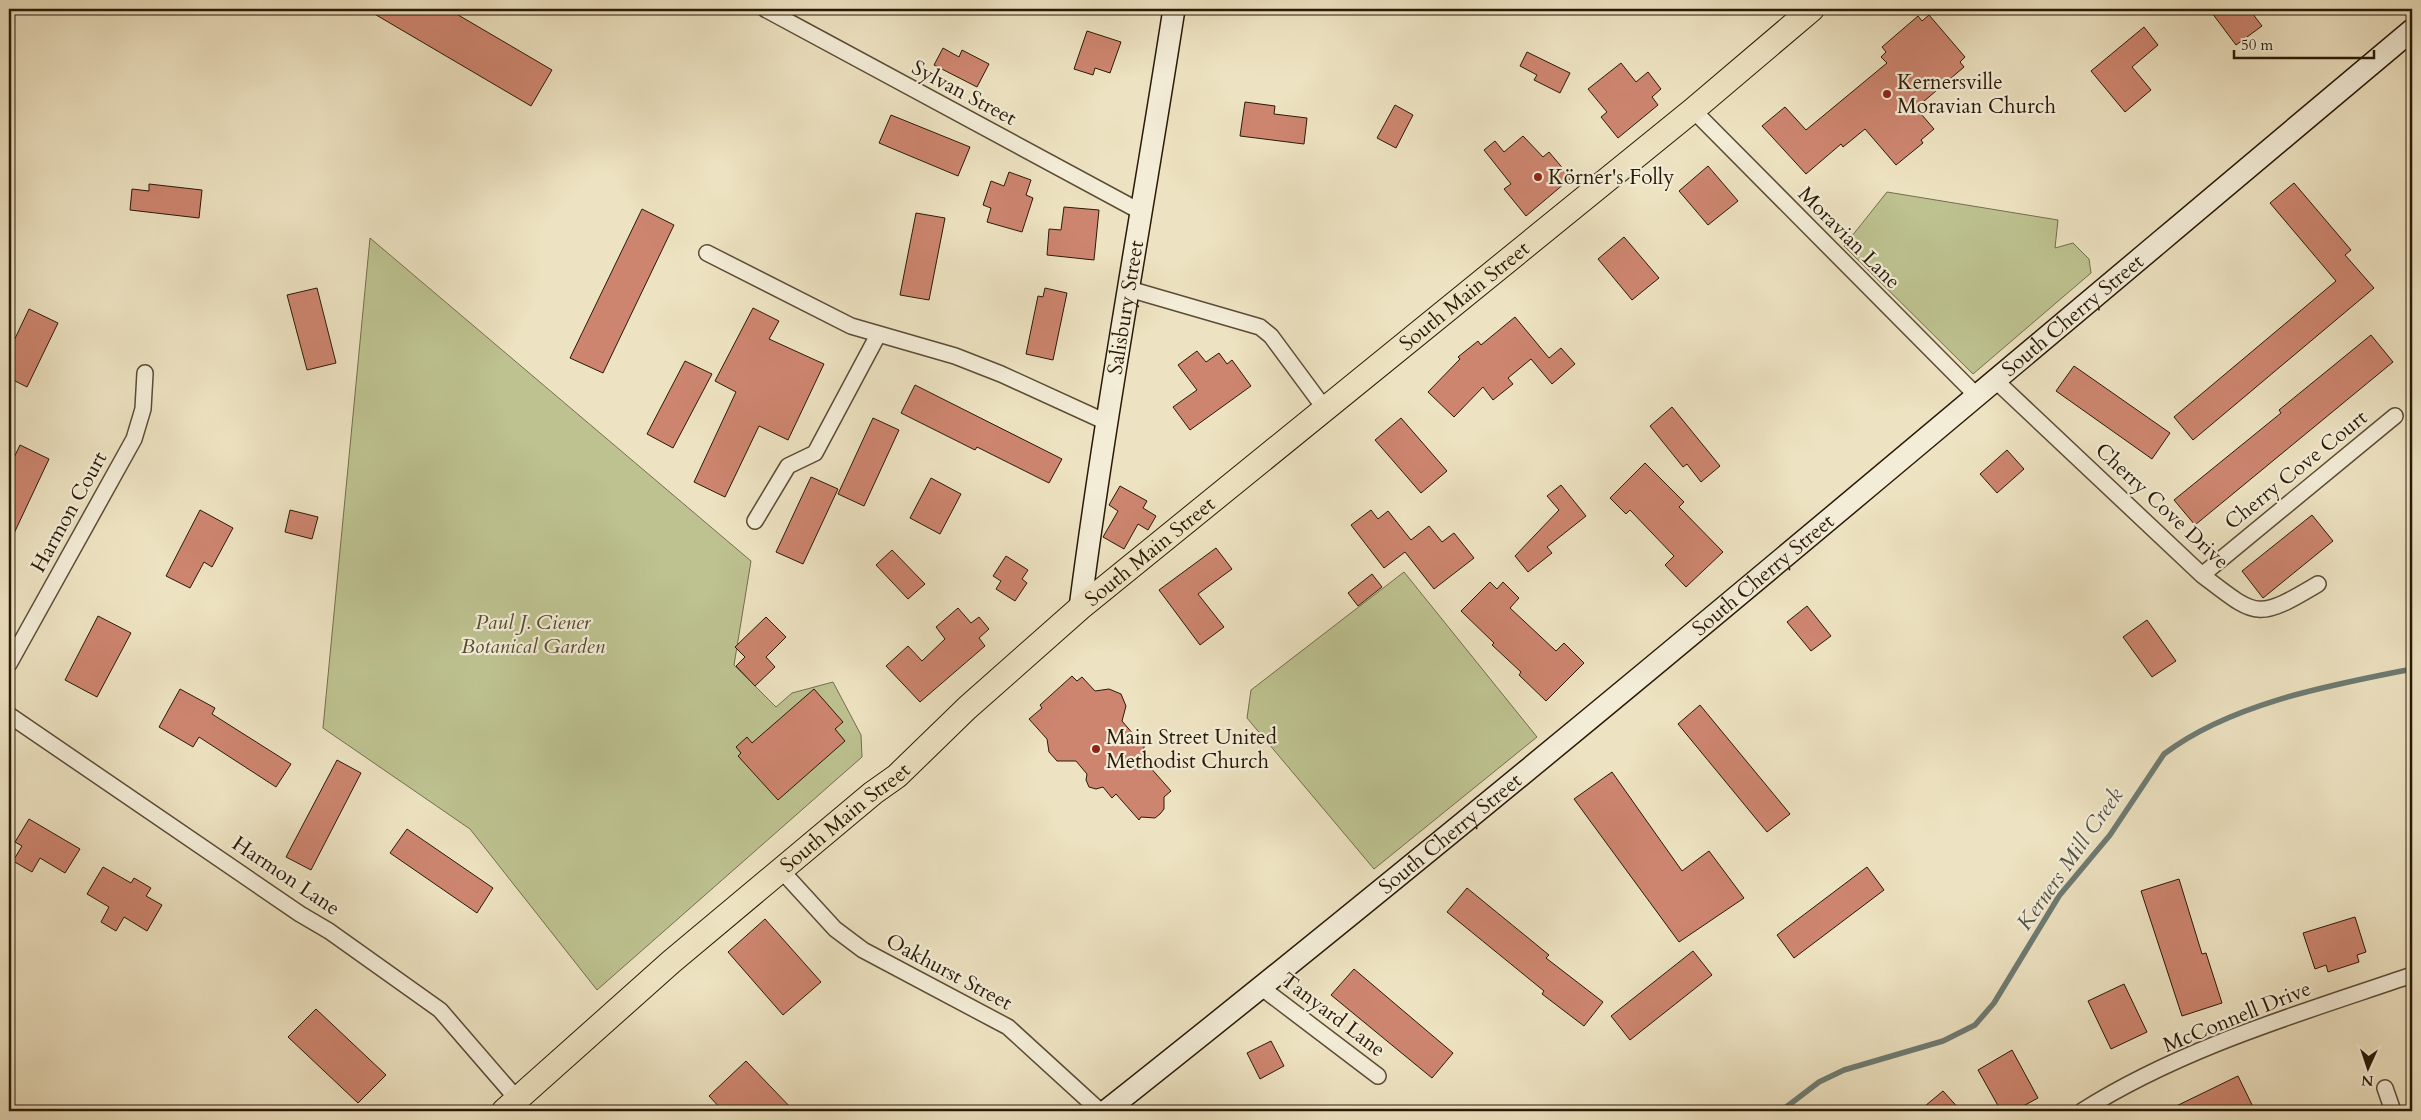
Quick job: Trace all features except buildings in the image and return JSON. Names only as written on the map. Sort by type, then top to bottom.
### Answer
[{"type":"main road","name":"Salisbury Street","points":[[1080,608],[1106,422],[1142,213],[1174,9]]},
{"type":"main road","name":"South Main Street","points":[[511,1105],[671,962],[873,793],[896,776],[968,708],[1080,608],[1693,110],[1812,9]]},
{"type":"main road","name":"South Cherry Street","points":[[1106,1111],[1262,988],[1592,716],[2412,30]]},
{"type":"street","name":"Sylvan Street","points":[[766,9],[1142,213]]},
{"type":"street","name":"Moravian Lane","points":[[1693,110],[1976,396]]},
{"type":"street","points":[[707,253],[850,326],[954,356],[1106,422]]},
{"type":"street","points":[[1129,289],[1260,327],[1271,336],[1325,409]]},
{"type":"street","points":[[755,521],[788,466],[815,454],[878,335]]},
{"type":"street","name":"Harmon Court","points":[[9,664],[134,439],[143,409],[145,373]]},
{"type":"street","name":"Cherry Cove Drive","points":[[1995,380],[2202,574],[2236,600],[2259,611],[2284,604],[2318,584]]},
{"type":"street","name":"Cherry Cove Court","points":[[2202,574],[2395,416]]},
{"type":"street","name":"Harmon Lane","points":[[9,716],[300,914],[330,931],[440,1010],[511,1105]]},
{"type":"street","name":"Oakhurst Street","points":[[780,870],[835,929],[863,950],[1008,1027],[1100,1111]]},
{"type":"street","name":"McConnell Drive","points":[[2082,1111],[2128,1085],[2202,1051],[2273,1023],[2412,975]]},
{"type":"street","name":"Tanyard Lane","points":[[1262,988],[1378,1076]]},
{"type":"street","points":[[2386,1088],[2393,1111]]},
{"type":"green space","points":[[1887,192],[2058,220],[2055,248],[2073,243],[2089,259],[2091,273],[1973,374],[1844,246]]},
{"type":"green space","name":"Paul J. Ciener Botanical Garden","points":[[370,238],[751,561],[734,665],[776,707],[792,693],[833,682],[861,735],[862,757],[597,990],[470,829],[323,728]]},
{"type":"green space","points":[[1404,572],[1537,737],[1374,869],[1247,718],[1251,690]]},
{"type":"waterway","name":"Kerners Mill Creek","points":[[1781,1111],[1819,1082],[1844,1070],[1943,1041],[1975,1025],[1994,1003],[2059,896],[2110,835],[2164,754],[2191,736],[2220,721],[2283,698],[2316,689],[2412,669]]},
{"type":"place","name":"Kernersville Moravian Church","points":[[1887,94]]},
{"type":"place","name":"Körner's Folly","points":[[1538,177]]},
{"type":"place","name":"Main Street United Methodist Church","points":[[1096,749]]}]
